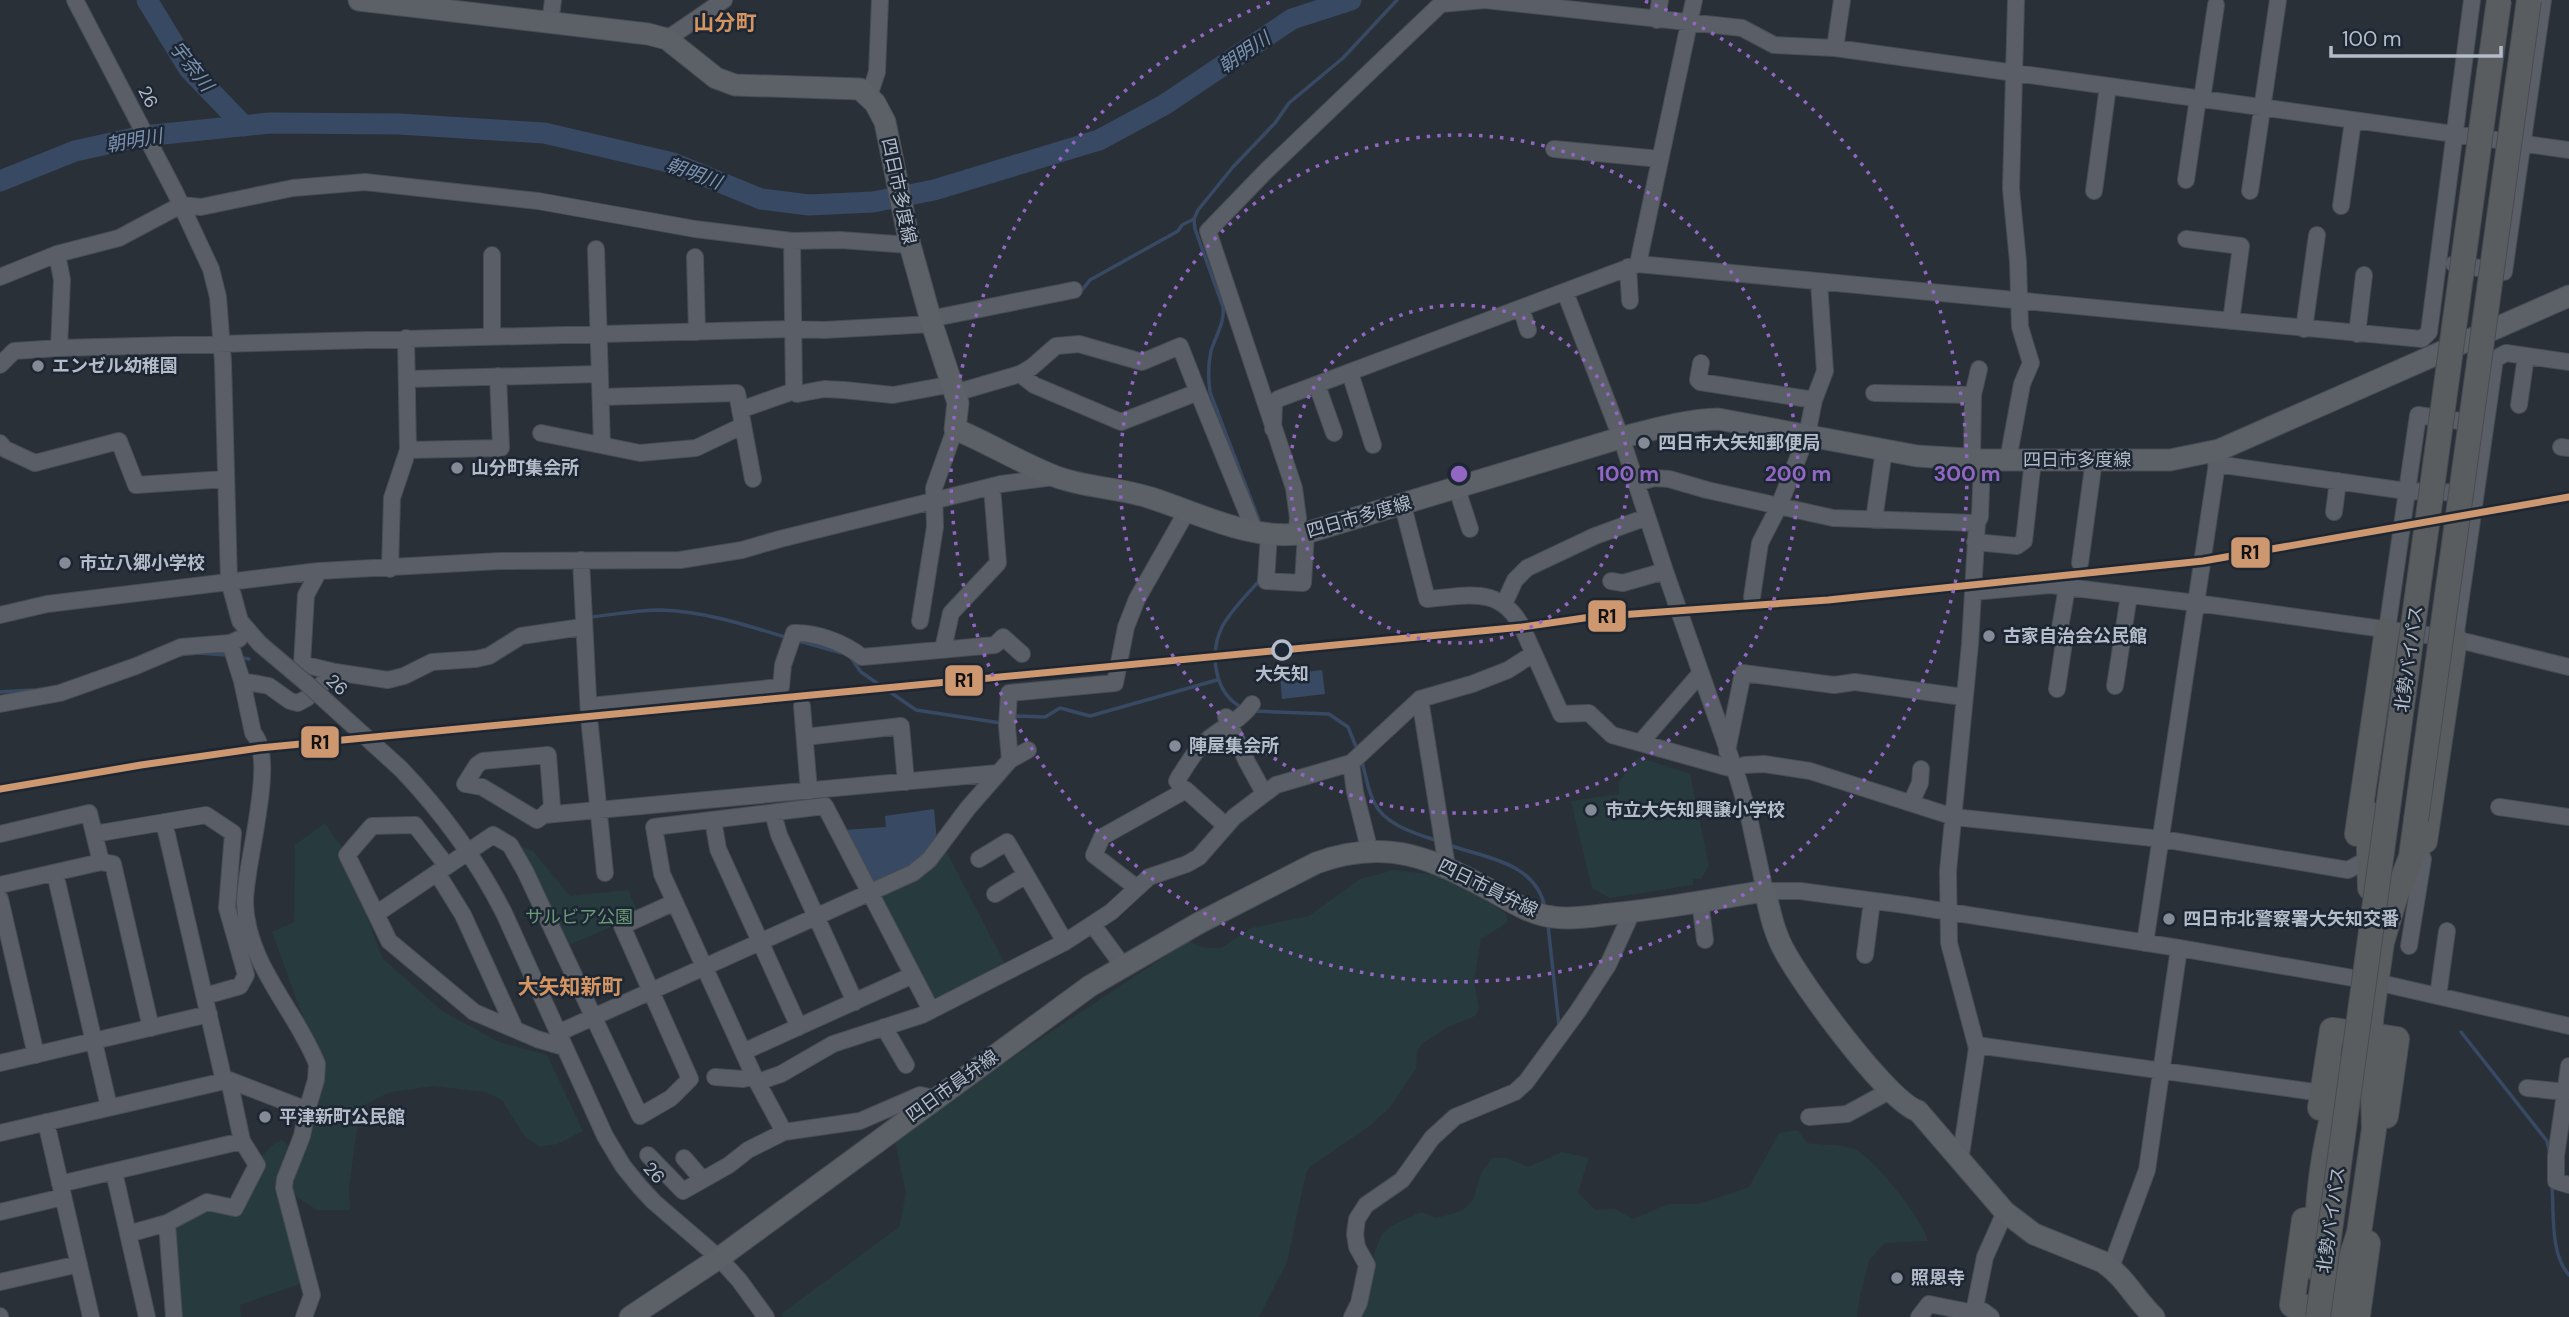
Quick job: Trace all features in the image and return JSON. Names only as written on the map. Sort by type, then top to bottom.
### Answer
[{"type":"highway","points":[[2365,874],[2485,0]]},
{"type":"highway","name":"北勢バイパス","points":[[2325,1314],[2499,0]]},
{"type":"highway","points":[[2415,854],[2416,820],[2529,0]]},
{"type":"highway","points":[[2362,1034],[2375,1106],[2373,1173],[2359,1233],[2325,1314],[2292,1305],[2318,1165],[2333,1106],[2362,1034],[2369,981],[2369,924],[2365,874],[2357,831],[2387,630]]},
{"type":"highway","points":[[2369,981],[2388,919],[2427,832],[2455,639]]},
{"type":"highway","points":[[2318,1165],[2322,1093],[2332,1030],[2362,1034]]},
{"type":"highway","points":[[2318,1165],[2373,1173]]},
{"type":"main road","points":[[359,0],[648,34],[667,39],[709,73],[735,85],[854,88],[869,96]]},
{"type":"main road","name":"四日市多度線","points":[[869,96],[880,110],[884,122],[910,242],[931,322],[958,402],[956,429],[1056,477],[1149,497],[1219,523],[1262,533],[1301,534],[1403,506],[1620,438],[1679,423],[1717,419],[1917,456],[2008,460],[2170,460],[2218,457],[2408,365],[2569,296]]},
{"type":"main road","name":"四日市員弁線","points":[[630,1317],[719,1258],[1090,986],[1224,910],[1316,863],[1370,852],[1445,851],[1543,915],[1571,918],[1632,912],[1765,891]]},
{"type":"main road","points":[[1765,891],[1772,924],[1792,966],[1839,1031],[1891,1090],[1909,1108],[1918,1111],[2005,1212],[2034,1234],[2111,1267],[2126,1281],[2154,1317]]},
{"type":"street","name":"26","points":[[75,0],[178,198],[211,269],[218,297],[222,345],[229,581],[234,607],[255,639],[401,769],[446,818],[504,913],[605,1136],[623,1166],[654,1202],[719,1258],[766,1317]]},
{"type":"street","points":[[550,23],[553,0]]},
{"type":"street","points":[[667,39],[724,0]]},
{"type":"street","points":[[869,96],[877,72],[880,0]]},
{"type":"street","points":[[794,391],[797,394],[824,389],[854,390],[893,395],[954,388],[1020,374],[1032,368],[1056,346],[1079,345],[1142,362],[1180,346],[1262,533],[1266,581],[1304,583],[1301,534],[1294,488],[1208,232],[1275,162],[1443,2],[1485,0],[1599,7],[1657,20],[1742,28],[1774,44],[1835,48],[2569,150]]},
{"type":"street","points":[[1657,20],[1660,0]]},
{"type":"street","points":[[1630,301],[1633,265],[1660,159],[1693,0]]},
{"type":"street","points":[[1835,48],[1842,0]]},
{"type":"street","points":[[2008,460],[2022,384],[2031,363],[2020,327],[2011,189],[2016,0]]},
{"type":"street","points":[[2250,191],[2278,0]]},
{"type":"street","points":[[1273,429],[1276,401],[1633,265],[2422,339],[2429,332],[2472,0]]},
{"type":"street","points":[[2438,262],[2504,272],[2543,0]]},
{"type":"street","points":[[2186,180],[2216,5]]},
{"type":"street","points":[[2094,191],[2108,86]]},
{"type":"street","points":[[2342,206],[2353,121]]},
{"type":"street","points":[[1555,149],[1660,159]]},
{"type":"street","points":[[0,277],[58,254],[119,238],[178,198],[201,207],[293,188],[365,182],[538,201],[695,229],[792,241],[910,242]]},
{"type":"street","points":[[2304,329],[2317,235]]},
{"type":"street","points":[[2186,239],[2241,246],[2231,321]]},
{"type":"street","points":[[792,241],[794,391]]},
{"type":"street","points":[[596,249],[602,445]]},
{"type":"street","points":[[58,254],[62,280],[59,348]]},
{"type":"street","points":[[492,255],[492,337]]},
{"type":"street","points":[[695,257],[697,332]]},
{"type":"street","points":[[2450,419],[2473,268]]},
{"type":"street","points":[[2357,334],[2364,275]]},
{"type":"street","points":[[1752,597],[1760,543],[1779,506],[1807,435],[1814,400],[1825,371],[1819,282]]},
{"type":"street","points":[[0,365],[15,351],[59,348],[824,330],[931,322],[1074,290]]},
{"type":"street","points":[[1565,292],[1636,483],[1734,769],[1748,813],[1765,891],[1800,891],[2179,948],[2369,981],[2569,1026]]},
{"type":"street","points":[[1521,308],[1528,330]]},
{"type":"street","points":[[390,569],[392,498],[408,450],[406,338]]},
{"type":"street","points":[[2403,338],[2408,365]]},
{"type":"street","points":[[2455,639],[2495,359],[2506,353],[2569,362]]},
{"type":"street","points":[[2519,405],[2526,356]]},
{"type":"street","points":[[1701,363],[1698,380],[1700,382],[1814,400]]},
{"type":"street","points":[[1960,1161],[1976,1045],[1949,943],[1948,871],[1975,542],[1980,517],[1973,396],[1979,369]]},
{"type":"street","points":[[1350,373],[1373,445]]},
{"type":"street","points":[[408,379],[599,374]]},
{"type":"street","points":[[1020,374],[1034,385],[1121,422],[1198,392]]},
{"type":"street","points":[[408,450],[501,448],[499,376]]},
{"type":"street","points":[[1317,385],[1334,433]]},
{"type":"street","points":[[541,433],[640,453],[696,448],[741,418],[794,391]]},
{"type":"street","points":[[601,397],[737,393],[753,479]]},
{"type":"street","points":[[1874,393],[1973,396]]},
{"type":"street","points":[[2387,630],[2418,415],[2485,425]]},
{"type":"street","points":[[920,621],[935,527],[934,488],[956,429]]},
{"type":"street","points":[[0,443],[5,449],[35,463],[119,441],[136,485],[226,480]]},
{"type":"street","points":[[1874,520],[1884,450]]},
{"type":"street","points":[[2145,943],[2218,457],[2338,481],[2406,491],[2476,493]]},
{"type":"street","points":[[1975,542],[2017,546],[2024,541],[2033,460]]},
{"type":"street","points":[[2080,563],[2094,460]]},
{"type":"street","points":[[0,615],[47,604],[319,571],[500,561],[668,561],[742,550],[992,487],[1056,477]]},
{"type":"street","points":[[1636,483],[1654,478],[1669,479],[1833,518],[1977,523]]},
{"type":"street","points":[[2334,512],[2338,481]]},
{"type":"street","points":[[943,649],[951,614],[998,563],[992,487]]},
{"type":"street","points":[[1457,489],[1470,529]]},
{"type":"street","points":[[1403,506],[1427,599],[1483,594],[1504,604],[1517,617],[1561,714],[1589,713],[1612,735],[1734,769],[1745,765],[1764,764],[1810,771],[1954,817],[2162,839],[2365,874]]},
{"type":"street","points":[[1010,760],[1007,721],[1009,693],[1115,683],[1126,627],[1137,599],[1187,511]]},
{"type":"street","points":[[1504,604],[1510,588],[1527,568],[1647,517]]},
{"type":"street","points":[[581,559],[582,627],[605,873]]},
{"type":"street","points":[[319,571],[306,596],[302,664],[335,672],[388,680],[404,676],[432,662],[489,656],[521,636],[582,627]]},
{"type":"street","points":[[1611,580],[1623,583],[1665,571]]},
{"type":"street","points":[[1973,592],[2050,585],[2196,603],[2455,639],[2569,667]]},
{"type":"street","points":[[2057,689],[2065,636],[2060,628],[2067,587]]},
{"type":"street","points":[[2115,686],[2129,595]]},
{"type":"street","points":[[589,706],[781,687],[783,665],[792,638],[802,633],[850,647],[862,656],[995,645],[1003,637],[1022,654]]},
{"type":"street","points":[[235,660],[255,639]]},
{"type":"street","points":[[0,704],[60,693],[181,647],[235,660],[290,701],[298,703],[335,672]]},
{"type":"street","points":[[715,1077],[756,1079],[781,1074],[833,1044],[931,1010],[1065,942],[1093,925],[1149,877],[1199,857],[1246,806],[1264,793],[1282,782],[1356,759],[1420,699],[1508,670],[1533,654]]},
{"type":"street","points":[[235,660],[264,769],[246,888],[247,914],[261,963],[317,1064],[316,1080],[302,1136],[285,1179],[312,1295],[304,1317]]},
{"type":"street","points":[[1727,751],[1743,673],[1834,685],[1855,682],[1964,697]]},
{"type":"street","points":[[1641,742],[1700,674]]},
{"type":"street","points":[[1420,699],[1445,851]]},
{"type":"street","points":[[802,706],[809,791]]},
{"type":"street","points":[[1226,826],[1184,791],[1177,781],[1200,746],[1238,715],[1247,762],[1264,793]]},
{"type":"street","points":[[805,737],[901,726],[906,782]]},
{"type":"street","points":[[515,1029],[442,869],[415,825],[372,826],[347,855],[389,941],[474,1013],[537,1039],[561,1040],[593,1018],[913,873],[924,866],[1010,760],[1028,750]]},
{"type":"street","points":[[544,815],[552,807],[548,755],[483,761],[477,765],[465,783],[482,787],[537,820],[544,815],[998,773]]},
{"type":"street","points":[[1356,759],[1355,792],[1370,852]]},
{"type":"street","points":[[1911,803],[1920,783],[1921,769]]},
{"type":"street","points":[[1137,888],[1094,855],[1102,837],[1184,791]]},
{"type":"street","points":[[784,1132],[743,1052],[662,873],[654,827],[825,806],[931,1010]]},
{"type":"street","points":[[2499,807],[2569,817]]},
{"type":"street","points":[[0,834],[89,813],[100,862]]},
{"type":"street","points":[[773,813],[779,835],[855,1002]]},
{"type":"street","points":[[94,834],[206,815],[233,833],[227,908],[246,975],[240,986],[205,996]]},
{"type":"street","points":[[713,820],[718,849],[799,1027]]},
{"type":"street","points":[[128,1234],[167,1223],[207,1202],[235,1208],[257,1165],[242,1141],[164,822]]},
{"type":"street","points":[[376,914],[494,835],[510,845],[536,893],[640,1116],[671,1098],[690,1079],[622,926],[675,902]]},
{"type":"street","points":[[979,859],[1007,842],[1065,942]]},
{"type":"street","points":[[2409,946],[2423,859],[2415,854]]},
{"type":"street","points":[[0,885],[100,862],[113,864],[151,1028]]},
{"type":"street","points":[[55,873],[109,1107]]},
{"type":"street","points":[[995,894],[1026,875]]},
{"type":"street","points":[[0,899],[36,1055]]},
{"type":"street","points":[[1700,901],[1705,940]]},
{"type":"street","points":[[1865,955],[1872,901]]},
{"type":"street","points":[[1352,1317],[1359,1303],[1367,1265],[1357,1247],[1355,1234],[1357,1220],[1366,1205],[1402,1180],[1432,1138],[1455,1117],[1515,1093],[1526,1082],[1608,965],[1632,912]]},
{"type":"street","points":[[1093,925],[1123,966]]},
{"type":"street","points":[[2438,996],[2447,931]]},
{"type":"street","points":[[2111,1267],[2147,1170],[2179,948]]},
{"type":"street","points":[[743,1052],[914,975]]},
{"type":"street","points":[[0,1063],[209,1014]]},
{"type":"street","points":[[884,1027],[906,1065]]},
{"type":"street","points":[[1976,1045],[2322,1093]]},
{"type":"street","points":[[2569,1066],[2556,1156],[2556,1181],[2569,1185]]},
{"type":"street","points":[[0,1133],[226,1080],[307,1110]]},
{"type":"street","points":[[2527,1088],[2566,1092]]},
{"type":"street","points":[[1809,1117],[1847,1114],[1891,1090]]},
{"type":"street","points":[[648,1154],[683,1191],[729,1165],[748,1150],[784,1132],[860,1121],[920,1095],[934,1098]]},
{"type":"street","points":[[46,1122],[91,1317]]},
{"type":"street","points":[[0,1212],[114,1171],[242,1141]]},
{"type":"street","points":[[684,1158],[702,1179]]},
{"type":"street","points":[[114,1171],[147,1317]]},
{"type":"street","points":[[1973,1315],[1985,1257],[2005,1212]]},
{"type":"street","points":[[167,1223],[174,1317]]},
{"type":"street","points":[[0,1282],[79,1264]]},
{"type":"street","points":[[1919,1317],[1929,1304],[1973,1315],[1983,1311],[1991,1317]]},
{"type":"green space","points":[[1638,757],[1690,774],[1709,866],[1701,879],[1693,879],[1693,885],[1610,898],[1592,888],[1571,801],[1619,794],[1618,783]]},
{"type":"green space","points":[[325,823],[340,845],[383,959],[442,1011],[499,1042],[547,1055],[583,1131],[557,1144],[539,1147],[524,1136],[502,1100],[486,1092],[432,1086],[388,1093],[360,1107],[349,1188],[350,1210],[317,1210],[292,1194],[315,1069],[309,1034],[272,932],[294,922],[295,845]]},
{"type":"green space","name":"サルビア公園","points":[[513,843],[533,851],[570,896],[628,890],[639,915],[567,946]]},
{"type":"green space","points":[[945,849],[1005,964],[939,999],[930,996],[880,901],[882,892]]},
{"type":"green space","points":[[1394,870],[1438,875],[1463,883],[1506,914],[1508,922],[1481,939],[1474,982],[1479,1008],[1475,1016],[1448,1027],[1423,1043],[1417,1051],[1416,1069],[1390,1107],[1371,1125],[1311,1166],[1306,1173],[1287,1262],[1259,1317],[783,1317],[781,1314],[899,1227],[906,1194],[894,1136],[1188,941],[1204,948],[1221,948],[1251,928],[1309,916],[1360,879]]},
{"type":"green space","points":[[1798,1130],[1807,1143],[1852,1148],[1872,1162],[1917,1218],[1928,1241],[1885,1243],[1870,1259],[1857,1317],[1363,1317],[1372,1263],[1385,1231],[1421,1212],[1436,1218],[1462,1211],[1473,1200],[1481,1173],[1492,1158],[1507,1158],[1528,1167],[1562,1152],[1589,1158],[1578,1192],[1595,1210],[1615,1209],[1633,1219],[1668,1204],[1699,1204],[1749,1187],[1779,1133]]},
{"type":"green space","points":[[282,1140],[288,1145],[280,1168],[278,1192],[302,1283],[240,1305],[241,1317],[176,1317],[168,1224],[208,1209],[238,1212],[260,1161],[273,1145]]},
{"type":"water","points":[[1322,670],[1325,694],[1282,699],[1280,675]]},
{"type":"water","points":[[934,809],[937,842],[898,875],[870,881],[843,830],[886,827],[885,816]]},
{"type":"waterway","name":"宇奈川","points":[[147,0],[189,69],[244,126]]},
{"type":"waterway","name":"朝明川","points":[[0,181],[75,151],[143,136],[270,123],[399,124],[544,133],[673,163],[761,199],[809,205],[873,202],[934,190],[1099,140],[1164,105],[1292,19],[1351,0]]},
{"type":"waterway","points":[[1260,523],[1210,392],[1210,356],[1221,324],[1223,307],[1195,229],[1194,219],[1198,210],[1233,167],[1275,123],[1289,103],[1343,58],[1397,0]]},
{"type":"waterway","points":[[1079,294],[1090,280],[1178,231],[1182,225],[1194,219]]},
{"type":"waterway","points":[[1243,708],[1233,702],[1220,683],[1215,661],[1216,649],[1222,627],[1260,580]]},
{"type":"waterway","points":[[589,617],[642,611],[676,611],[725,620],[788,638]]},
{"type":"waterway","points":[[795,640],[842,653]]},
{"type":"waterway","points":[[179,655],[227,655]]},
{"type":"waterway","points":[[238,657],[249,659]]},
{"type":"waterway","points":[[851,658],[861,672],[916,710],[1001,723]]},
{"type":"waterway","points":[[1012,719],[1017,716],[1045,717],[1060,708],[1090,716],[1217,680]]},
{"type":"waterway","points":[[0,692],[33,690]]},
{"type":"waterway","points":[[1254,711],[1329,714],[1348,727],[1357,749]]},
{"type":"waterway","points":[[1361,760],[1374,802],[1385,817],[1402,828],[1438,841]]},
{"type":"waterway","points":[[1449,845],[1507,864],[1520,871],[1540,893],[1545,908]]},
{"type":"waterway","points":[[1548,925],[1559,1026]]},
{"type":"waterway","points":[[2461,1032],[2547,1141],[2550,1154]]},
{"type":"waterway","points":[[2552,1186],[2556,1245],[2569,1275]]},
{"type":"transit line","name":"R1","points":[[0,789],[259,748],[1522,627],[1591,617],[1828,600],[2203,561],[2569,497]]},
{"type":"place","name":"エンゼル幼稚園","points":[[38,366]]},
{"type":"place","name":"四日市大矢知郵便局","points":[[1644,443]]},
{"type":"place","name":"山分町集会所","points":[[457,468]]},
{"type":"place","name":"市立八郷小学校","points":[[65,563]]},
{"type":"place","name":"古家自治会公民館","points":[[1989,636]]},
{"type":"place","name":"大矢知","points":[[1282,650]]},
{"type":"place","name":"陣屋集会所","points":[[1175,746]]},
{"type":"place","name":"市立大矢知興譲小学校","points":[[1591,810]]},
{"type":"place","name":"四日市北警察署大矢知交番","points":[[2169,919]]},
{"type":"place","name":"平津新町公民館","points":[[265,1117]]},
{"type":"place","name":"照恩寺","points":[[1897,1278]]},
{"type":"district","name":"山分町","points":[[725,23]]},
{"type":"district","name":"大矢知新町","points":[[570,987]]}]
